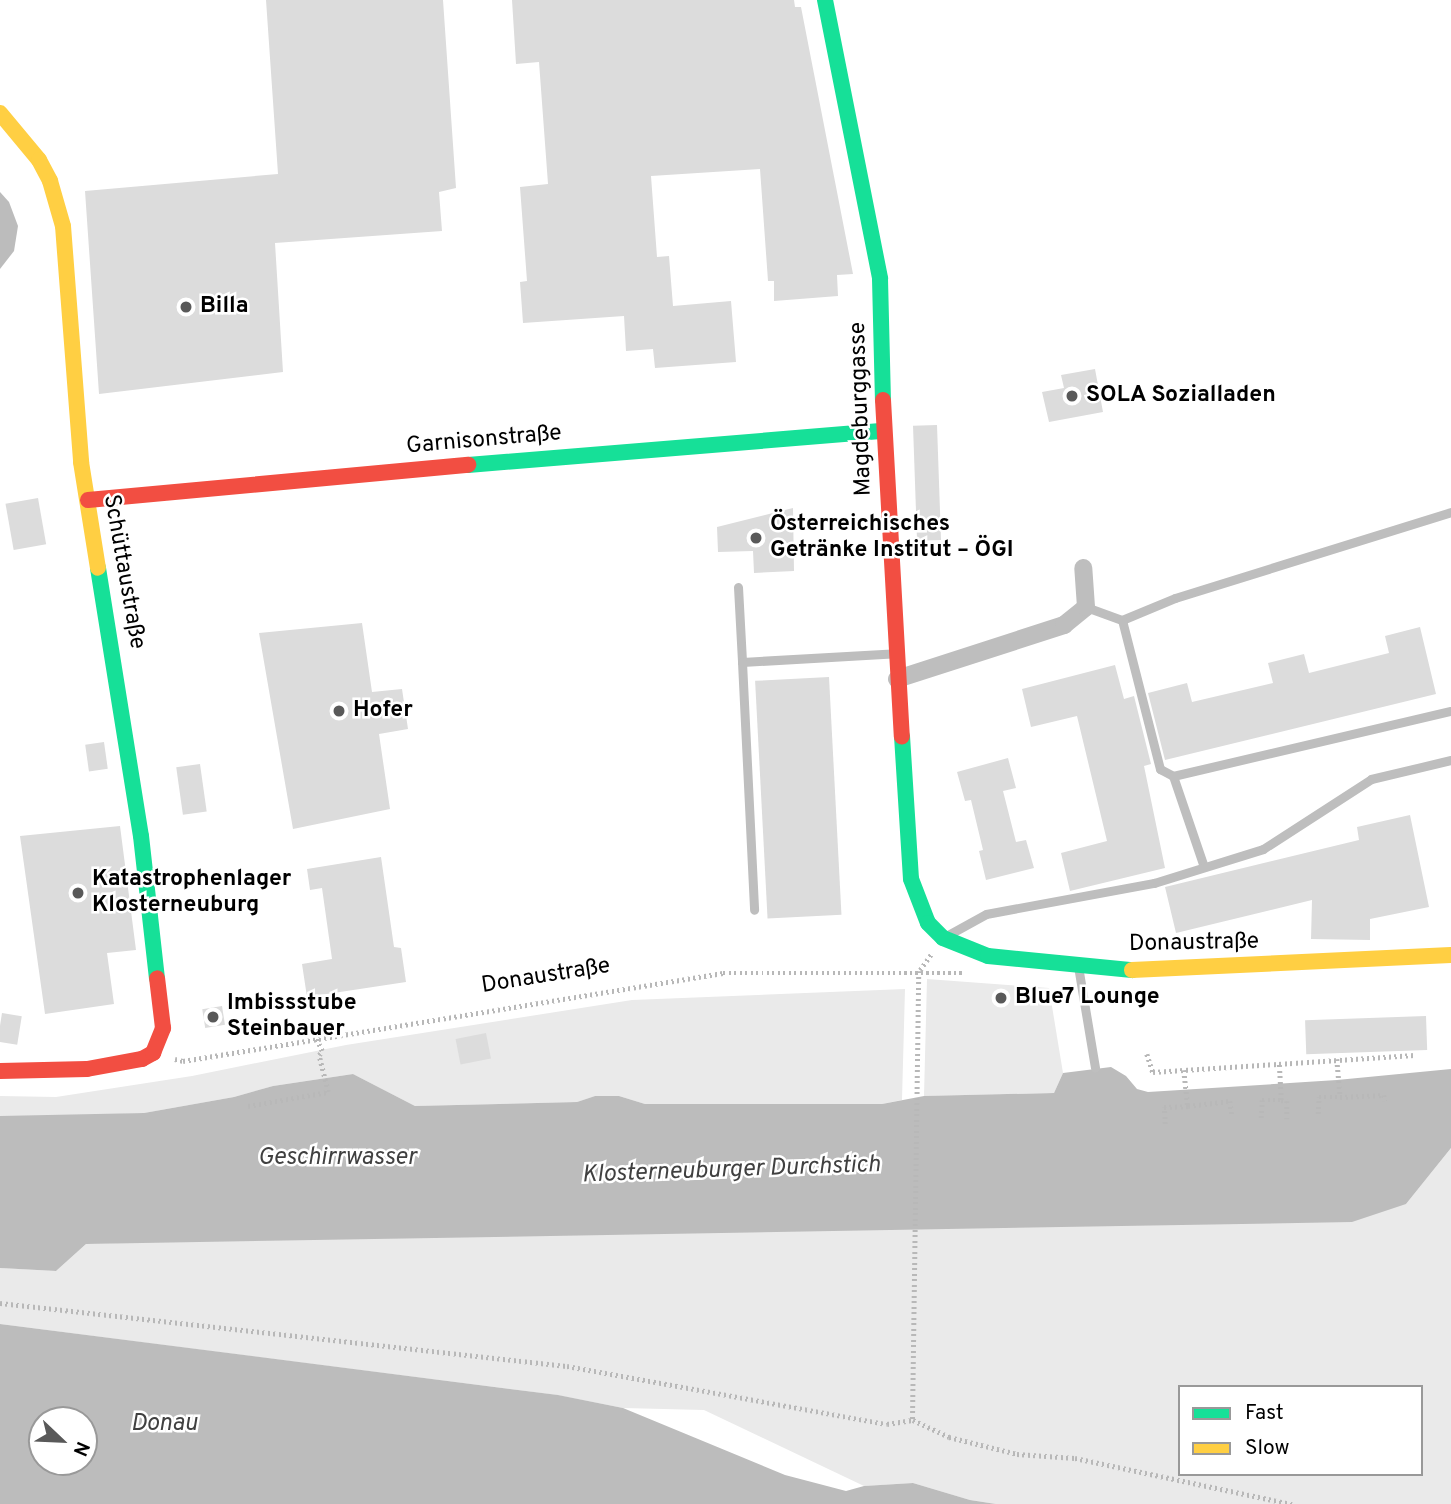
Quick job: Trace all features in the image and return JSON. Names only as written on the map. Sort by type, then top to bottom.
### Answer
[{"type":"street","name":"Magdeburggasse","points":[[825,0],[880,279],[884,431],[911,878],[928,923],[943,938]]},
{"type":"street","name":"Schüttaustraße","points":[[0,113],[39,160],[50,181],[63,226],[78,429],[141,836],[163,1028],[153,1053],[142,1059],[86,1069],[0,1072]]},
{"type":"street","name":"Garnisonstraße","points":[[88,500],[345,475],[884,431]]},
{"type":"street","points":[[897,679],[1064,625],[1086,607],[1083,568]]},
{"type":"street","name":"Donaustraße","points":[[943,938],[988,957],[1135,970],[1451,955]]},
{"type":"lane","points":[[1086,607],[1122,620],[1175,598],[1451,512]]},
{"type":"lane","points":[[738,587],[754,910]]},
{"type":"lane","points":[[1122,620],[1160,769],[1173,776],[1451,711]]},
{"type":"lane","points":[[741,662],[896,653]]},
{"type":"lane","points":[[943,938],[986,914],[1154,883],[1263,849],[1371,779],[1451,760]]},
{"type":"lane","points":[[1173,776],[1204,867]]},
{"type":"lane","points":[[1078,965],[1095,1068]]},
{"type":"path","name":"Donaustraße","points":[[183,1061],[723,973],[919,971],[912,1420]]},
{"type":"path","points":[[248,1106],[328,1092],[319,1055],[322,1051],[316,1038]]},
{"type":"path","points":[[1147,1054],[1153,1072],[1414,1055]]},
{"type":"path","points":[[1338,1059],[1340,1097]]},
{"type":"path","points":[[1279,1063],[1281,1100]]},
{"type":"path","points":[[1184,1070],[1188,1106]]},
{"type":"path","points":[[1318,1114],[1319,1097],[1384,1095],[1385,1101]]},
{"type":"path","points":[[1261,1118],[1262,1100],[1281,1100],[1287,1101],[1287,1119]]},
{"type":"path","points":[[1164,1124],[1164,1107],[1230,1101],[1232,1116]]},
{"type":"path","points":[[0,1303],[567,1366],[887,1424],[912,1420],[949,1437],[1017,1454],[1076,1458],[1292,1504]]},
{"type":"shaded area","points":[[927,979],[1049,988],[1063,1073],[1054,1093],[924,1096]]},
{"type":"shaded area","points":[[905,989],[902,1100],[882,1104],[645,1104],[619,1096],[595,1096],[577,1102],[415,1106],[353,1074],[273,1086],[234,1097],[144,1113],[0,1119],[0,1096],[56,1097],[192,1076],[346,1045],[632,1000]]},
{"type":"shaded area","points":[[1451,1148],[1451,1504],[996,1504],[970,1500],[913,1483],[864,1486],[704,1410],[623,1408],[557,1395],[0,1324],[0,1268],[56,1271],[86,1244],[1406,1204]]},
{"type":"water","points":[[0,192],[9,202],[18,226],[14,251],[0,269]]},
{"type":"water","name":"Geschirrwasser","points":[[1111,1067],[1126,1076],[1137,1089],[1148,1092],[1337,1080],[1451,1069],[1451,1148],[1406,1204],[1352,1222],[86,1244],[56,1271],[0,1268],[0,1116],[144,1113],[234,1097],[273,1086],[353,1074],[415,1106],[577,1102],[595,1096],[619,1096],[645,1104],[882,1104],[924,1096],[1054,1093],[1063,1073]]},
{"type":"water","name":"Donau","points":[[0,1324],[558,1395],[623,1408],[785,1475],[846,1491],[864,1486],[913,1483],[970,1500],[996,1504],[0,1504]]},
{"type":"building","points":[[266,0],[443,0],[456,188],[439,192],[442,231],[275,243],[283,372],[99,394],[85,191],[278,174]]},
{"type":"building","points":[[512,0],[794,0],[795,7],[801,7],[853,274],[837,275],[838,296],[774,301],[774,281],[768,281],[760,169],[651,176],[657,257],[669,256],[673,306],[731,301],[736,362],[655,368],[653,349],[626,351],[624,316],[523,323],[520,282],[527,281],[520,187],[548,184],[539,62],[516,64]]},
{"type":"building","name":"SOLA Sozialladen","points":[[1095,369],[1103,412],[1049,422],[1042,392],[1064,388],[1061,375]]},
{"type":"building","points":[[937,425],[941,540],[917,541],[913,426]]},
{"type":"building","points":[[38,498],[46,544],[14,550],[6,504]]},
{"type":"building","name":"Österreichisches Getränke Institut – ÖGI","points":[[793,508],[794,571],[754,573],[753,551],[718,552],[717,527]]},
{"type":"building","name":"Hofer","points":[[362,623],[372,692],[402,689],[408,729],[379,734],[390,809],[293,829],[259,633]]},
{"type":"building","points":[[1420,627],[1436,694],[1165,760],[1148,693],[1187,683],[1192,702],[1273,683],[1268,663],[1304,654],[1309,673],[1389,653],[1385,636]]},
{"type":"building","points":[[1115,665],[1124,699],[1134,696],[1151,764],[1144,766],[1165,868],[1070,891],[1061,853],[1107,841],[1077,716],[1031,727],[1022,689]]},
{"type":"building","points":[[829,677],[841,915],[768,919],[755,681]]},
{"type":"building","points":[[104,742],[108,769],[89,771],[85,745]]},
{"type":"building","points":[[1008,758],[1016,788],[1003,791],[1016,842],[1026,840],[1034,868],[986,880],[979,851],[983,850],[971,800],[965,801],[957,772]]},
{"type":"building","points":[[200,764],[207,812],[183,815],[176,767]]},
{"type":"building","points":[[1410,815],[1429,907],[1370,919],[1370,940],[1311,939],[1312,900],[1176,933],[1165,887],[1359,840],[1357,827]]},
{"type":"building","name":"Katastrophenlager Klosterneuburg","points":[[120,826],[136,950],[107,953],[114,1004],[45,1014],[20,836]]},
{"type":"building","points":[[381,857],[394,947],[401,948],[406,982],[307,997],[302,964],[332,959],[322,888],[310,890],[307,869]]},
{"type":"building","name":"Imbissstube Steinbauer","points":[[222,1006],[225,1025],[205,1028],[202,1009]]},
{"type":"building","points":[[2,1013],[22,1016],[17,1045],[0,1042]]},
{"type":"building","points":[[1426,1016],[1427,1050],[1306,1054],[1305,1020]]},
{"type":"building","points":[[486,1033],[491,1059],[461,1064],[456,1039]]},
{"type":"traffic: fast","points":[[825,0],[880,279],[883,400]]},
{"type":"traffic: fast","points":[[468,465],[884,431]]},
{"type":"traffic: fast","points":[[98,568],[141,836],[157,978]]},
{"type":"traffic: fast","points":[[902,736],[911,879],[928,923],[943,938],[988,956],[1132,970]]},
{"type":"traffic: slow","points":[[0,113],[39,160],[50,181],[63,226],[81,462],[98,568]]},
{"type":"traffic: slow","points":[[1132,970],[1451,955]]},
{"type":"traffic: jam","points":[[883,400],[902,736]]},
{"type":"traffic: jam","points":[[88,500],[468,465]]},
{"type":"traffic: jam","points":[[0,1071],[87,1069],[142,1059],[153,1053],[163,1028],[157,978]]},
{"type":"place","name":"Billa","points":[[186,307]]},
{"type":"place","name":"SOLA Sozialladen","points":[[1072,396]]},
{"type":"place","name":"Österreichisches Getränke Institut – ÖGI","points":[[756,538]]},
{"type":"place","name":"Hofer","points":[[339,711]]},
{"type":"place","name":"Katastrophenlager Klosterneuburg","points":[[78,893]]},
{"type":"place","name":"Blue7 Lounge","points":[[1001,998]]},
{"type":"place","name":"Imbissstube Steinbauer","points":[[213,1017]]},
{"type":"water label","name":"Klosterneuburger Durchstich","points":[[731,1171]]}]
